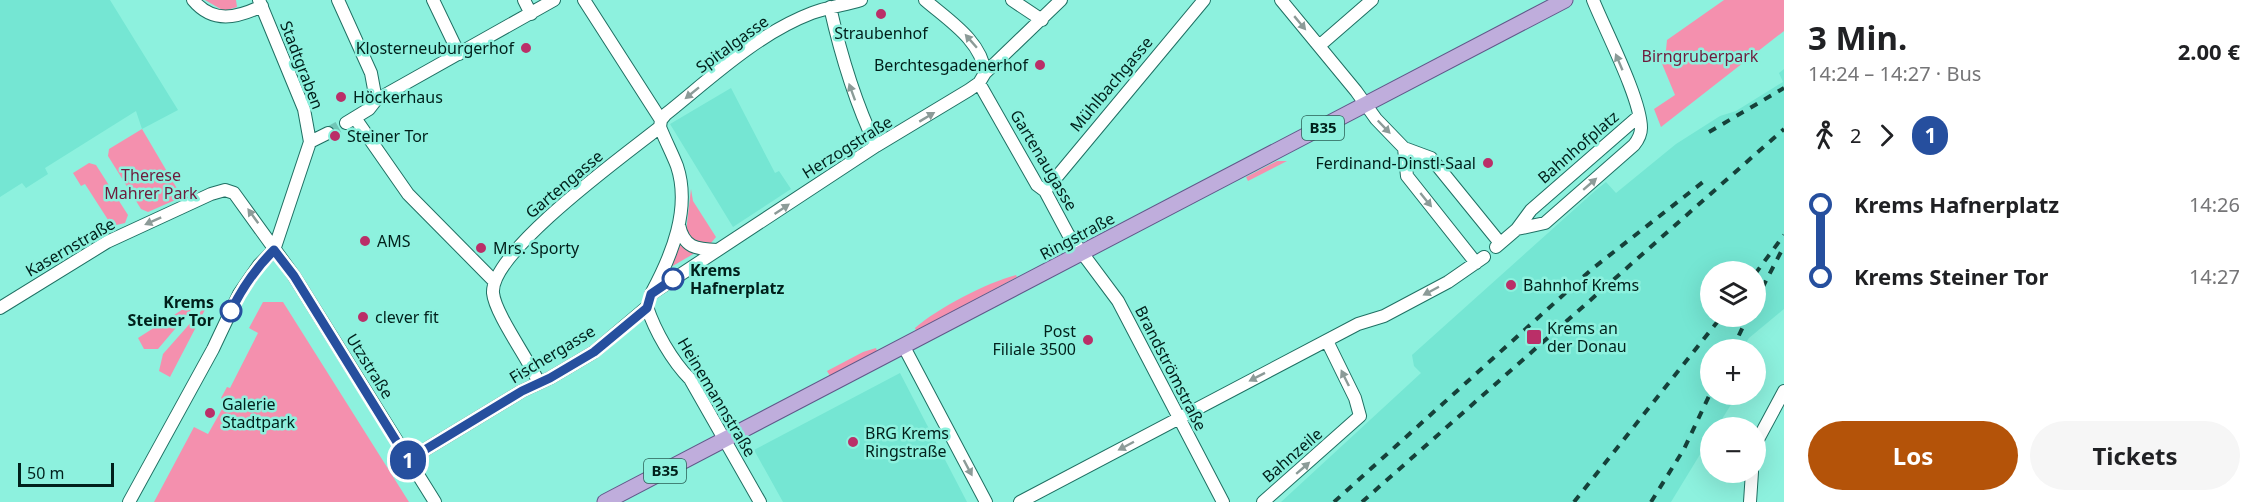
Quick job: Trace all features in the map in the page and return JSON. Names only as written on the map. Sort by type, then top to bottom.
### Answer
[{"type":"main road","name":"Ringstraße","points":[[605,502],[1564,0]]},
{"type":"street","points":[[193,0],[202,9],[222,18],[261,3]]},
{"type":"street","points":[[338,0],[371,73],[376,100]]},
{"type":"street","points":[[433,0],[459,54]]},
{"type":"street","points":[[524,0],[531,14]]},
{"type":"street","points":[[539,383],[494,300],[494,281],[408,194],[350,121],[369,109],[376,100],[554,0]]},
{"type":"street","points":[[584,0],[660,123],[677,166],[682,197],[679,224],[666,267],[651,294],[647,308]]},
{"type":"street","name":"Spitalgasse","points":[[660,123],[764,39],[811,13],[838,4],[861,0]]},
{"type":"street","name":"Gartenaugasse","points":[[925,0],[977,48],[984,58],[982,78],[1037,185],[1046,191],[1068,234],[1084,253]]},
{"type":"street","points":[[1012,0],[1042,20]]},
{"type":"street","name":"Mühlbachgasse","points":[[1046,191],[1204,0]]},
{"type":"street","points":[[1281,0],[1404,148],[1431,158],[1489,253]]},
{"type":"street","points":[[1319,46],[1372,0]]},
{"type":"street","points":[[1593,0],[1639,116]]},
{"type":"street","name":"Herzogstraße","points":[[651,294],[876,146],[927,117],[982,78],[1060,2]]},
{"type":"street","name":"Stadtgraben","points":[[261,3],[304,109],[310,142]]},
{"type":"street","points":[[838,4],[846,75],[876,146]]},
{"type":"street","name":"Bahnhofplatz","points":[[1517,229],[1545,223],[1634,145],[1641,130],[1639,116]]},
{"type":"street","name":"Bahnhofplatz","points":[[1020,502],[1358,324],[1384,316],[1448,282],[1489,253],[1517,229],[1531,210],[1639,116]]},
{"type":"street","name":"Gartengasse","points":[[494,281],[510,255],[535,229],[660,123]]},
{"type":"street","points":[[129,502],[213,349],[239,294],[259,265],[274,250],[310,142],[328,133]]},
{"type":"street","points":[[1404,148],[1407,176],[1489,253]]},
{"type":"street","name":"Utzstraße","points":[[225,190],[234,193],[241,200],[294,276],[435,502]]},
{"type":"street","name":"Kasernstraße","points":[[0,308],[107,242],[211,194],[225,190]]},
{"type":"street","points":[[679,224],[684,242],[689,246],[717,250]]},
{"type":"street","name":"Brandströmstraße","points":[[1084,253],[1118,301],[1223,502]]},
{"type":"street","name":"Fischergasse","points":[[408,460],[594,352],[647,308]]},
{"type":"street","name":"Heinemannstraße","points":[[647,308],[651,319],[682,371],[690,379],[760,502]]},
{"type":"street","name":"Bahnzeile","points":[[1263,502],[1360,416],[1355,398],[1327,341]]},
{"type":"street","points":[[904,347],[986,502]]},
{"type":"street","points":[[1766,425],[1784,391]]},
{"type":"street","points":[[1750,502],[1751,483]]},
{"type":"shaded area","points":[[0,0],[110,0],[178,110],[142,129],[136,111],[45,168],[48,174],[26,188],[22,183],[0,197]]},
{"type":"shaded area","name":"Bahnhof Krems","points":[[1784,69],[1784,309],[1766,324],[1766,261],[1700,261],[1700,327],[1762,327],[1748,339],[1700,339],[1700,405],[1731,405],[1723,417],[1700,417],[1700,454],[1671,502],[1281,502],[1421,373],[1414,366],[1412,355],[1596,190],[1606,182],[1616,193],[1676,144],[1720,116],[1736,111],[1783,82],[1779,73]]},
{"type":"shaded area","points":[[731,88],[775,173],[779,171],[791,189],[733,227],[670,124]]},
{"type":"shaded area","name":"BRG Krems Ringstraße","points":[[900,373],[967,502],[783,502],[754,450]]},
{"type":"green space","points":[[205,0],[236,0],[237,7],[224,11]]},
{"type":"green space","name":"Birngruberpark","points":[[1724,0],[1784,0],[1784,31],[1661,127],[1654,109],[1675,95],[1660,59],[1666,50],[1667,40]]},
{"type":"green space","name":"Therese Mahrer Park","points":[[142,129],[182,197],[148,212],[141,209],[108,156],[109,149]]},
{"type":"green space","points":[[1277,161],[1287,161],[1248,181],[1246,177]]},
{"type":"green space","points":[[89,163],[96,165],[128,215],[125,223],[112,226],[85,184],[81,186],[73,173]]},
{"type":"green space","points":[[691,189],[693,201],[716,237],[711,243],[693,242],[686,232]]},
{"type":"green space","points":[[681,245],[695,253],[671,267],[679,247]]},
{"type":"green space","points":[[1016,275],[1017,277],[916,331],[915,328],[925,320],[949,305],[977,290]]},
{"type":"green space","points":[[202,297],[158,349],[144,349],[138,338]]},
{"type":"green space","points":[[209,302],[170,377],[159,371],[163,354]]},
{"type":"green space","points":[[263,302],[283,302],[409,502],[154,502],[194,427],[208,434],[226,402],[221,398],[227,387],[230,388],[258,333],[249,328]]},
{"type":"green space","points":[[876,348],[877,351],[830,376],[827,371],[863,352]]},
{"type":"tunnel","points":[[328,133],[346,123]]},
{"type":"railway","points":[[1709,132],[1784,88]]},
{"type":"railway","points":[[1362,502],[1784,129]]},
{"type":"railway","points":[[1334,502],[1592,269],[1703,182]]},
{"type":"railway","points":[[1765,261],[1784,235]]},
{"type":"railway","points":[[1766,281],[1784,246]]},
{"type":"railway","points":[[1574,502],[1713,327]]},
{"type":"railway","points":[[1737,339],[1743,327]]},
{"type":"railway","points":[[1651,502],[1684,449],[1705,405]]},
{"type":"bus line","name":"1","points":[[231,311],[239,294],[259,265],[274,250],[294,276],[408,460],[522,391],[550,378],[594,352],[647,308],[651,294],[673,279]]},
{"type":"place","name":"Straubenhof","points":[[881,14]]},
{"type":"place","name":"Klosterneuburgerhof","points":[[526,48]]},
{"type":"place","name":"Berchtesgadenerhof","points":[[1040,65]]},
{"type":"place","name":"Höckerhaus","points":[[341,97]]},
{"type":"place","name":"Steiner Tor","points":[[335,136]]},
{"type":"place","name":"Ferdinand-Dinstl-Saal","points":[[1488,163]]},
{"type":"place","name":"AMS","points":[[365,241]]},
{"type":"place","name":"Mrs. Sporty","points":[[481,248]]},
{"type":"place","name":"Krems Hafnerplatz","points":[[673,279]]},
{"type":"place","name":"Bahnhof Krems","points":[[1511,285]]},
{"type":"place","name":"Krems Steiner Tor","points":[[231,311]]},
{"type":"place","name":"clever fit","points":[[363,317]]},
{"type":"place","name":"Krems an der Donau","points":[[1534,337]]},
{"type":"place","name":"Post Filiale 3500","points":[[1088,340]]},
{"type":"place","name":"Galerie Stadtpark","points":[[210,413]]},
{"type":"place","name":"BRG Krems Ringstraße","points":[[853,442]]}]
